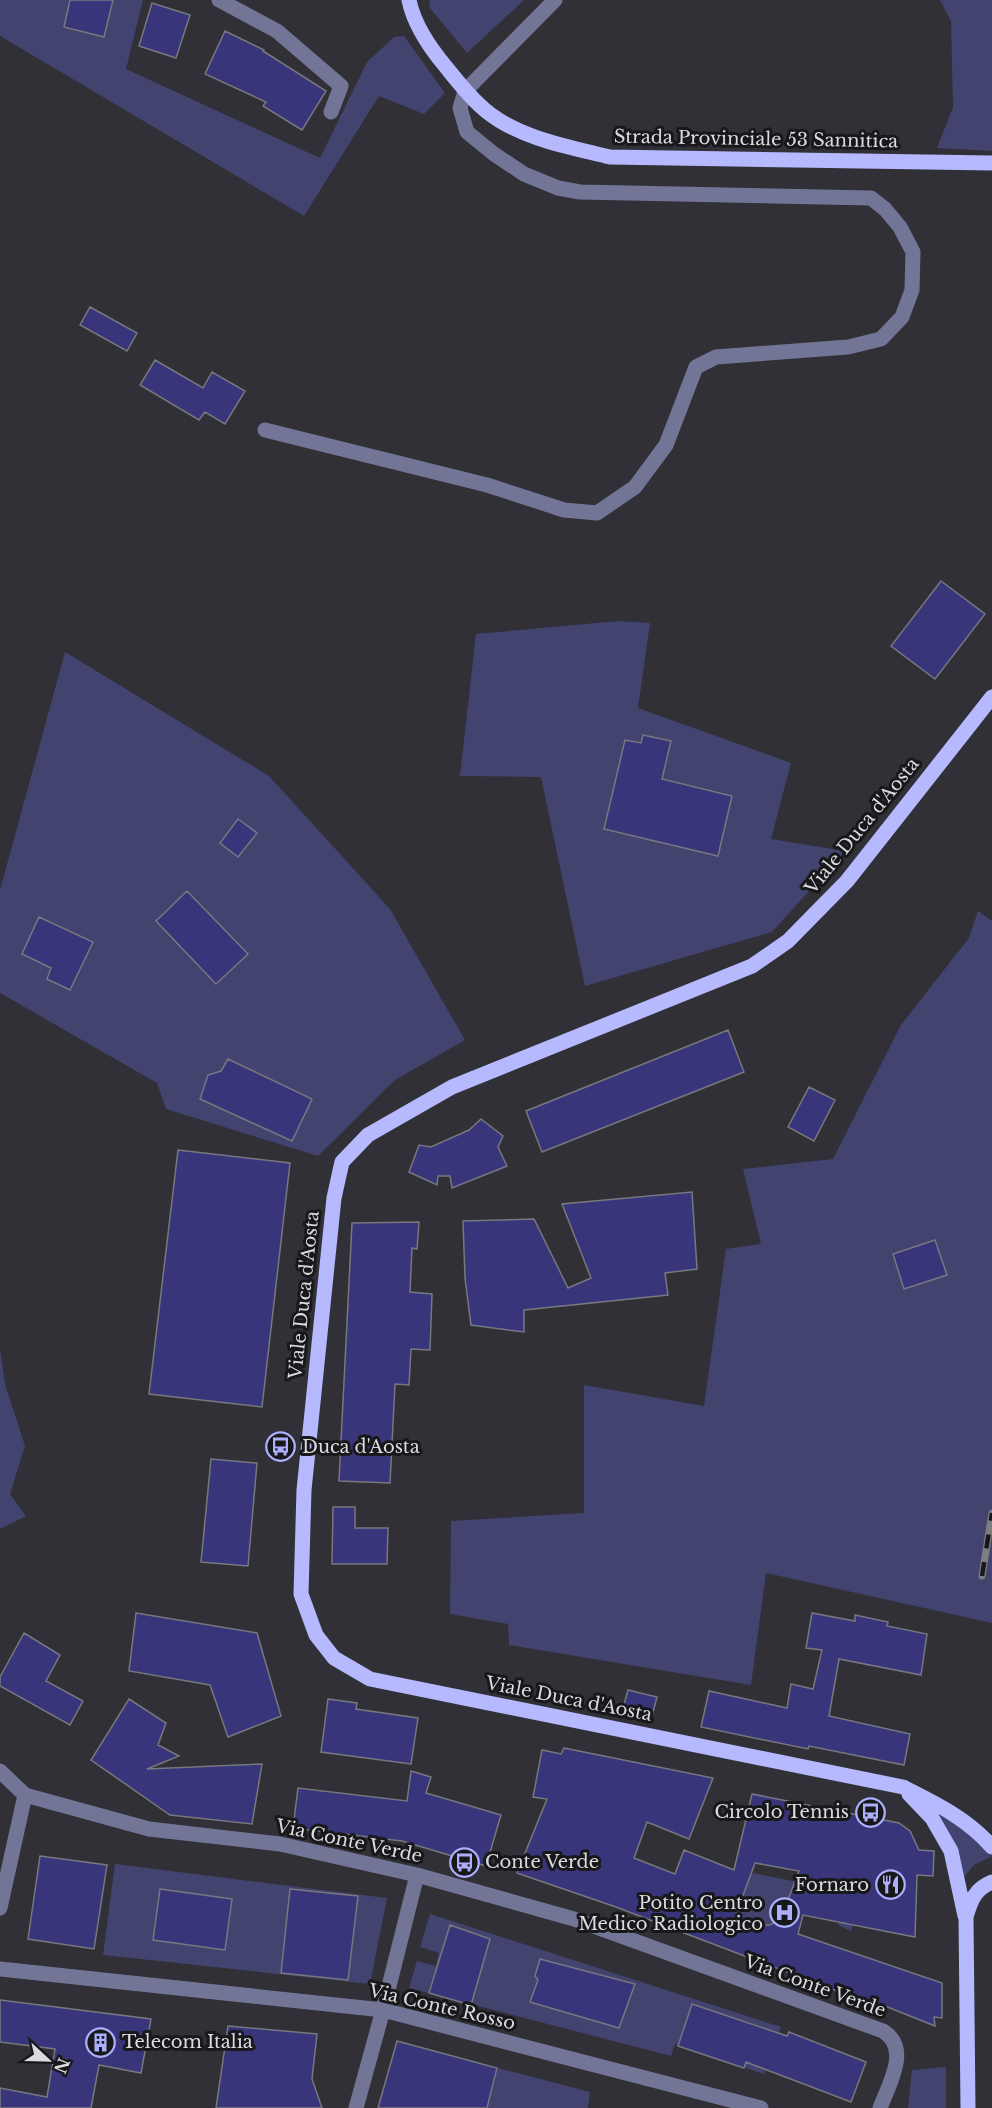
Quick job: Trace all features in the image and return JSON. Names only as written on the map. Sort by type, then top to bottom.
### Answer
[{"type":"main road","name":"Strada Provinciale 53 Sannitica","points":[[409,0],[412,15],[435,54],[465,91],[490,114],[516,129],[561,145],[610,157],[992,163]]},
{"type":"main road","name":"Viale Duca d'Aosta","points":[[992,697],[847,881],[788,941],[752,966],[452,1087],[368,1135],[342,1162],[334,1198],[304,1490],[301,1594],[316,1635],[334,1658],[370,1678],[903,1787],[943,1807],[983,1836],[992,1847]]},
{"type":"main road","points":[[903,1787],[932,1818],[951,1851],[966,1917],[967,2108]]},
{"type":"main road","points":[[966,1917],[971,1898],[977,1890],[992,1882]]},
{"type":"street","points":[[219,0],[277,31],[341,86],[332,112]]},
{"type":"street","points":[[265,430],[487,485],[564,510],[597,513],[635,487],[666,446],[696,368],[716,357],[848,347],[881,339],[902,317],[912,290],[913,252],[900,227],[872,198],[580,192],[558,188],[524,174],[467,132],[460,108],[465,91],[555,0]]},
{"type":"street","points":[[0,1771],[25,1795],[0,1908]]},
{"type":"street","name":"Via Conte Verde","points":[[25,1795],[149,1829],[280,1844],[417,1875],[574,1919],[883,2031],[894,2040],[898,2049],[896,2063],[880,2108]]},
{"type":"street","points":[[356,2108],[384,2010],[417,1875]]},
{"type":"street","name":"Via Conte Rosso","points":[[0,1969],[384,2010],[761,2108]]},
{"type":"shaded area","points":[[0,0],[143,0],[126,69],[320,158],[367,62],[394,37],[404,36],[445,93],[424,114],[379,96],[304,216],[0,36]]},
{"type":"shaded area","points":[[430,0],[524,0],[467,53],[429,7]]},
{"type":"shaded area","points":[[940,0],[992,0],[992,151],[937,148],[953,107],[951,21]]},
{"type":"shaded area","points":[[619,621],[650,623],[638,708],[791,763],[771,839],[845,851],[772,932],[585,986],[541,777],[460,776],[476,634]]},
{"type":"shaded area","points":[[65,652],[269,776],[390,909],[465,1040],[395,1080],[318,1156],[166,1109],[157,1083],[0,993],[0,890]]},
{"type":"shaded area","points":[[978,911],[992,921],[992,1623],[766,1573],[751,1685],[509,1645],[508,1624],[450,1614],[451,1521],[584,1513],[584,1385],[704,1406],[726,1249],[761,1244],[743,1169],[833,1159],[901,1025],[969,938]]},
{"type":"shaded area","points":[[0,1348],[5,1384],[25,1446],[10,1494],[26,1516],[0,1529]]},
{"type":"shaded area","points":[[931,1806],[971,1835],[992,1856],[974,1865],[963,1878]]},
{"type":"shaded area","points":[[115,1864],[387,1898],[370,1984],[103,1955]]},
{"type":"shaded area","points":[[729,1868],[861,1895],[851,1931],[838,1925],[842,1916],[791,1893],[780,1921],[757,1924],[735,1917]]},
{"type":"shaded area","points":[[430,1914],[781,2027],[764,2074],[675,2044],[671,2056],[409,1988],[417,1961],[436,1966],[439,1953],[420,1947]]},
{"type":"shaded area","points":[[946,2067],[946,2108],[908,2108],[912,2070]]},
{"type":"shaded area","points":[[498,2068],[590,2092],[588,2108],[487,2108]]},
{"type":"building","points":[[70,0],[113,0],[104,37],[64,27]]},
{"type":"building","points":[[152,3],[190,15],[176,58],[139,46]]},
{"type":"building","points":[[225,31],[264,50],[326,91],[302,130],[263,106],[266,102],[205,74]]},
{"type":"building","points":[[90,307],[137,333],[127,351],[80,325]]},
{"type":"building","points":[[155,360],[203,388],[212,372],[245,391],[225,424],[205,412],[199,420],[140,385]]},
{"type":"building","points":[[941,581],[985,614],[935,679],[891,646]]},
{"type":"building","points":[[643,735],[671,741],[662,779],[732,796],[718,856],[604,829],[625,740],[641,743]]},
{"type":"building","points":[[238,819],[257,833],[238,857],[220,843]]},
{"type":"building","points":[[187,891],[248,954],[216,984],[156,921]]},
{"type":"building","points":[[39,917],[93,942],[70,990],[47,979],[51,968],[22,954]]},
{"type":"building","points":[[728,1030],[744,1072],[542,1152],[526,1111]]},
{"type":"building","points":[[228,1059],[312,1099],[292,1141],[200,1099],[208,1075],[221,1071]]},
{"type":"building","points":[[809,1087],[835,1100],[814,1141],[788,1127]]},
{"type":"building","points":[[481,1119],[503,1136],[498,1147],[507,1166],[452,1188],[450,1176],[438,1176],[437,1185],[409,1172],[419,1145],[431,1147],[469,1130]]},
{"type":"building","points":[[178,1150],[290,1163],[262,1407],[149,1394]]},
{"type":"building","points":[[692,1192],[697,1269],[665,1273],[668,1295],[524,1310],[524,1332],[471,1325],[465,1278],[463,1221],[534,1219],[568,1288],[591,1278],[562,1204]]},
{"type":"building","points":[[419,1222],[417,1249],[412,1248],[410,1292],[432,1294],[430,1350],[411,1349],[409,1385],[395,1384],[390,1483],[339,1481],[352,1223]]},
{"type":"building","points":[[935,1240],[947,1275],[904,1289],[893,1254]]},
{"type":"building","points":[[211,1459],[257,1463],[248,1566],[201,1562]]},
{"type":"building","points":[[333,1507],[355,1507],[355,1528],[388,1528],[387,1564],[332,1564]]},
{"type":"building","points":[[136,1613],[257,1633],[281,1716],[228,1737],[210,1685],[129,1671]]},
{"type":"building","points":[[812,1613],[855,1621],[855,1615],[888,1622],[887,1626],[927,1634],[921,1675],[839,1659],[829,1716],[910,1734],[904,1765],[809,1746],[808,1749],[701,1727],[709,1691],[787,1708],[791,1684],[813,1689],[822,1650],[806,1648]]},
{"type":"building","points":[[24,1633],[60,1655],[46,1681],[83,1701],[70,1725],[0,1686],[0,1677]]},
{"type":"building","points":[[628,1690],[657,1697],[652,1716],[623,1708]]},
{"type":"building","points":[[129,1699],[166,1723],[158,1745],[179,1756],[147,1769],[262,1764],[252,1824],[170,1815],[91,1760]]},
{"type":"building","points":[[328,1699],[357,1703],[356,1709],[418,1718],[411,1764],[321,1752]]},
{"type":"building","points":[[564,1748],[713,1778],[689,1839],[647,1822],[634,1858],[675,1874],[684,1850],[734,1870],[752,1794],[899,1823],[910,1831],[919,1850],[934,1851],[933,1876],[917,1875],[915,1937],[803,1915],[798,1934],[942,1983],[942,2018],[934,2017],[935,2026],[885,2006],[884,2009],[616,1907],[517,1873],[547,1799],[533,1797],[542,1750],[561,1754]],"holes":[[[755,1863],[799,1871],[780,1921],[769,1925],[756,1925],[735,1917]]]},
{"type":"building","points":[[411,1771],[431,1777],[426,1793],[501,1815],[486,1866],[402,1841],[293,1828],[298,1788],[407,1801]]},
{"type":"building","points":[[40,1856],[107,1865],[94,1949],[28,1939]]},
{"type":"building","points":[[160,1889],[232,1899],[225,1950],[153,1940]]},
{"type":"building","points":[[290,1889],[358,1896],[348,1980],[281,1973]]},
{"type":"building","points":[[450,1925],[490,1939],[471,2005],[429,1993]]},
{"type":"building","points":[[540,1959],[635,1984],[619,2028],[530,2002],[538,1980],[535,1976]]},
{"type":"building","name":"Telecom Italia","points":[[0,2000],[151,2019],[141,2073],[99,2065],[91,2108],[0,2108],[0,2088],[47,2097],[55,2049],[0,2042]]},
{"type":"building","points":[[692,2004],[787,2036],[789,2032],[866,2062],[851,2102],[746,2062],[744,2068],[678,2046]]},
{"type":"building","points":[[228,2026],[317,2034],[312,2079],[322,2108],[216,2108]]},
{"type":"building","points":[[397,2041],[497,2068],[487,2108],[378,2108]]},
{"type":"railway","points":[[982,1576],[992,1513]]},
{"type":"place","name":"Duca d'Aosta","points":[[281,1447]]},
{"type":"place","name":"Circolo Tennis","points":[[870,1812]]},
{"type":"place","name":"Conte Verde","points":[[464,1862]]},
{"type":"place","name":"Fornaro","points":[[890,1885]]},
{"type":"place","name":"Potito Centro Medico Radiologico","points":[[784,1913]]},
{"type":"place","name":"Telecom Italia","points":[[101,2042]]}]
